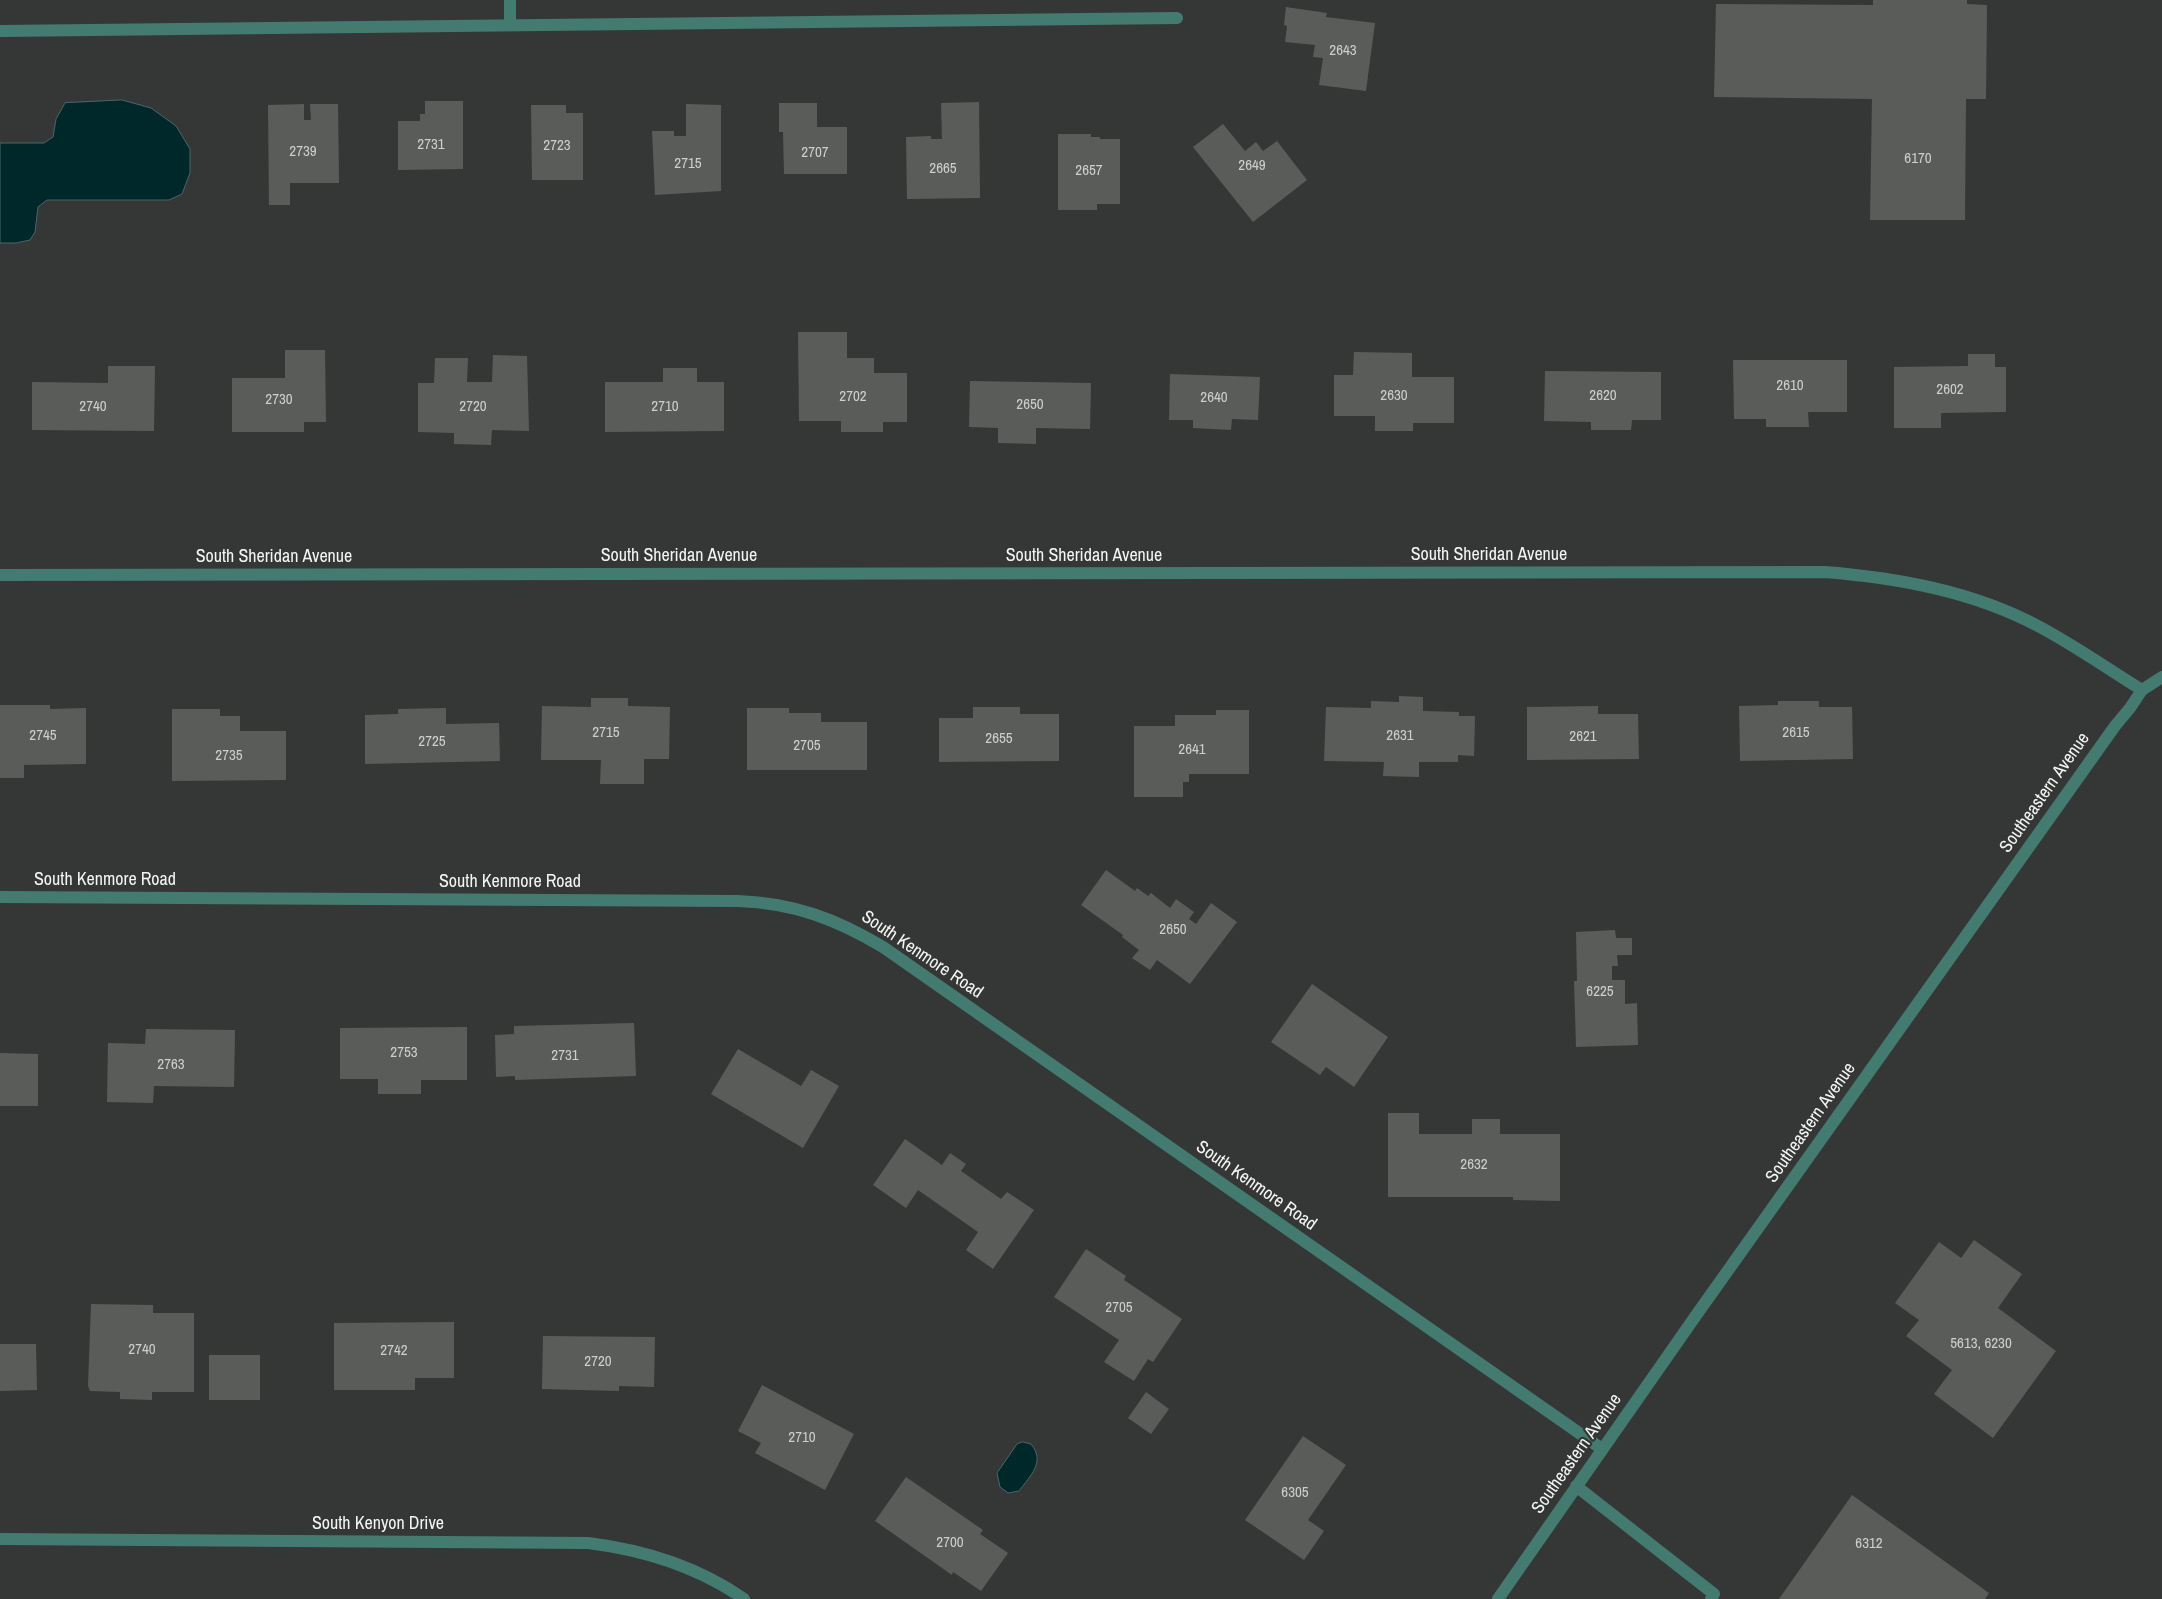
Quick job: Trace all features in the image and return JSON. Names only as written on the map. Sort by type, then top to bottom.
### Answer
[{"type":"street","points":[[510,0],[510,25]]},
{"type":"street","points":[[0,31],[1177,18]]},
{"type":"street","name":"South Sheridan Avenue","points":[[0,575],[1825,572],[1905,582],[1945,591],[1988,604],[2038,626],[2142,690]]},
{"type":"street","name":"Southeastern Avenue","points":[[1498,1599],[1602,1449],[2142,690],[2162,677]]},
{"type":"street","name":"South Kenmore Road","points":[[0,897],[738,901],[768,903],[815,913],[842,924],[883,947],[1602,1449]]},
{"type":"street","points":[[1576,1486],[1714,1594],[1711,1599]]},
{"type":"street","name":"South Kenyon Drive","points":[[0,1539],[588,1543],[660,1556],[709,1577],[744,1599]]},
{"type":"water","points":[[122,100],[151,108],[176,126],[190,149],[190,173],[182,194],[169,200],[47,200],[38,207],[35,232],[30,240],[16,243],[0,243],[0,143],[44,143],[53,137],[56,119],[65,103]]},
{"type":"water","points":[[1023,1442],[1031,1444],[1037,1457],[1037,1463],[1032,1474],[1019,1491],[1008,1493],[1000,1487],[997,1473],[1017,1444]]},
{"type":"building","points":[[1873,0],[1967,0],[1967,4],[1987,5],[1986,99],[1966,99],[1965,220],[1870,220],[1872,99],[1714,97],[1716,4],[1873,5]]},
{"type":"building","points":[[1286,7],[1327,13],[1326,17],[1375,23],[1366,91],[1319,85],[1323,58],[1313,57],[1315,45],[1285,42],[1287,26],[1284,25]]},
{"type":"building","points":[[425,101],[463,101],[463,169],[398,170],[398,121],[420,121],[420,114],[425,114]]},
{"type":"building","points":[[979,102],[980,198],[907,199],[906,137],[931,136],[931,139],[942,139],[941,103]]},
{"type":"building","points":[[779,103],[817,103],[817,127],[847,127],[847,174],[784,174],[783,132],[779,132]]},
{"type":"building","points":[[304,104],[304,120],[311,120],[310,104],[338,104],[339,183],[290,183],[290,205],[269,205],[268,105]]},
{"type":"building","points":[[686,104],[721,105],[721,191],[655,195],[652,131],[674,131],[674,136],[686,136]]},
{"type":"building","points":[[531,105],[566,105],[566,113],[583,113],[583,180],[532,180]]},
{"type":"building","points":[[1223,124],[1245,151],[1256,142],[1263,151],[1277,141],[1307,180],[1253,222],[1193,147]]},
{"type":"building","points":[[1058,134],[1091,134],[1091,137],[1100,137],[1100,139],[1120,139],[1120,204],[1097,204],[1097,210],[1058,210]]},
{"type":"building","points":[[798,332],[847,332],[847,358],[874,358],[874,373],[907,373],[907,422],[883,422],[883,432],[841,432],[841,421],[799,421]]},
{"type":"building","points":[[285,350],[325,350],[326,422],[304,422],[304,432],[232,432],[232,378],[285,378]]},
{"type":"building","points":[[1354,352],[1412,353],[1412,377],[1454,377],[1454,423],[1413,423],[1413,431],[1375,431],[1375,416],[1334,416],[1334,375],[1353,375]]},
{"type":"building","points":[[1968,354],[1995,354],[1995,367],[2006,367],[2006,412],[1941,413],[1941,428],[1894,428],[1894,367],[1968,366]]},
{"type":"building","points":[[493,355],[527,356],[529,431],[492,430],[491,445],[454,444],[454,433],[418,432],[418,383],[434,383],[435,358],[468,358],[467,382],[492,382]]},
{"type":"building","points":[[1733,360],[1847,360],[1847,412],[1808,412],[1809,427],[1766,427],[1766,419],[1734,419]]},
{"type":"building","points":[[108,366],[155,366],[154,431],[32,430],[32,382],[108,383]]},
{"type":"building","points":[[663,368],[697,368],[697,382],[724,382],[724,431],[605,432],[605,382],[663,382]]},
{"type":"building","points":[[1545,371],[1661,372],[1661,420],[1632,420],[1631,430],[1591,430],[1591,422],[1544,421]]},
{"type":"building","points":[[1170,374],[1260,377],[1258,420],[1232,419],[1231,430],[1193,428],[1193,420],[1169,420]]},
{"type":"building","points":[[970,381],[1091,383],[1090,429],[1036,428],[1036,444],[998,443],[998,428],[969,427]]},
{"type":"building","points":[[1399,696],[1423,697],[1423,711],[1459,712],[1459,716],[1475,716],[1474,756],[1458,755],[1458,762],[1419,762],[1419,777],[1383,776],[1384,762],[1324,761],[1326,707],[1371,708],[1371,701],[1399,702]]},
{"type":"building","points":[[591,698],[628,698],[628,706],[670,707],[669,759],[644,759],[644,784],[600,784],[601,760],[541,760],[542,706],[591,707]]},
{"type":"building","points":[[1778,701],[1819,701],[1819,707],[1852,707],[1853,759],[1740,761],[1739,706],[1778,705]]},
{"type":"building","points":[[0,705],[50,705],[50,709],[86,708],[86,764],[24,765],[24,778],[0,778]]},
{"type":"building","points":[[1598,706],[1598,714],[1638,714],[1639,759],[1527,760],[1527,707]]},
{"type":"building","points":[[973,707],[1020,707],[1020,714],[1059,714],[1059,761],[939,762],[939,718],[973,718]]},
{"type":"building","points":[[446,708],[446,724],[499,723],[500,761],[365,764],[365,715],[398,714],[398,709]]},
{"type":"building","points":[[747,708],[789,708],[789,713],[821,713],[821,722],[867,722],[867,770],[747,770]]},
{"type":"building","points":[[172,709],[220,709],[220,716],[240,716],[240,731],[286,731],[286,780],[172,781]]},
{"type":"building","points":[[1216,710],[1249,710],[1249,774],[1189,774],[1189,782],[1183,782],[1183,797],[1134,797],[1134,726],[1175,726],[1175,715],[1216,715]]},
{"type":"building","points":[[1106,870],[1135,891],[1137,888],[1148,896],[1151,893],[1170,908],[1176,899],[1194,912],[1189,919],[1196,924],[1211,903],[1237,922],[1190,984],[1157,960],[1150,970],[1132,958],[1139,950],[1122,937],[1123,935],[1081,905]]},
{"type":"building","points":[[1615,930],[1616,938],[1632,938],[1632,955],[1617,955],[1618,966],[1612,966],[1612,980],[1625,980],[1625,1004],[1637,1003],[1638,1045],[1576,1047],[1574,981],[1577,981],[1576,932]]},
{"type":"building","points":[[1312,984],[1388,1037],[1354,1087],[1326,1067],[1320,1075],[1271,1042]]},
{"type":"building","points":[[634,1023],[636,1076],[515,1080],[515,1076],[496,1077],[495,1035],[514,1034],[514,1026]]},
{"type":"building","points":[[467,1027],[467,1080],[421,1080],[421,1094],[378,1094],[378,1079],[340,1079],[340,1028]]},
{"type":"building","points":[[146,1029],[235,1030],[234,1087],[154,1086],[153,1103],[107,1102],[108,1043],[145,1044]]},
{"type":"building","points":[[738,1049],[801,1086],[811,1070],[839,1086],[803,1148],[711,1094]]},
{"type":"building","points":[[0,1053],[38,1054],[38,1106],[0,1106]]},
{"type":"building","points":[[1388,1113],[1419,1113],[1419,1134],[1472,1134],[1472,1119],[1500,1119],[1500,1134],[1560,1134],[1560,1201],[1513,1200],[1513,1197],[1388,1197]]},
{"type":"building","points":[[905,1139],[942,1165],[950,1153],[966,1164],[961,1171],[1001,1199],[1007,1192],[1034,1210],[993,1269],[966,1250],[978,1232],[918,1190],[906,1208],[873,1185]]},
{"type":"building","points":[[1974,1240],[2022,1274],[1998,1308],[2056,1351],[1993,1438],[1934,1394],[1952,1370],[1906,1336],[1919,1320],[1895,1303],[1939,1242],[1961,1258]]},
{"type":"building","points":[[1086,1249],[1126,1276],[1124,1280],[1182,1319],[1153,1362],[1148,1359],[1134,1381],[1104,1362],[1119,1340],[1054,1297]]},
{"type":"building","points":[[91,1304],[153,1305],[153,1313],[194,1313],[194,1392],[152,1392],[152,1400],[120,1399],[120,1392],[90,1391],[88,1386]]},
{"type":"building","points":[[454,1322],[454,1378],[415,1378],[415,1390],[334,1390],[334,1323]]},
{"type":"building","points":[[543,1336],[655,1337],[654,1387],[619,1386],[619,1391],[542,1389]]},
{"type":"building","points":[[0,1344],[36,1344],[37,1390],[0,1391]]},
{"type":"building","points":[[209,1355],[260,1355],[260,1400],[209,1400]]},
{"type":"building","points":[[762,1385],[854,1434],[825,1490],[755,1453],[761,1443],[738,1431]]},
{"type":"building","points":[[1146,1392],[1169,1409],[1151,1434],[1128,1418]]},
{"type":"building","points":[[1303,1436],[1346,1465],[1308,1520],[1324,1531],[1304,1560],[1245,1520]]},
{"type":"building","points":[[906,1477],[983,1530],[980,1534],[1008,1553],[981,1591],[953,1572],[952,1575],[875,1521]]},
{"type":"building","points":[[1852,1495],[1989,1593],[1985,1599],[1779,1599]]}]
